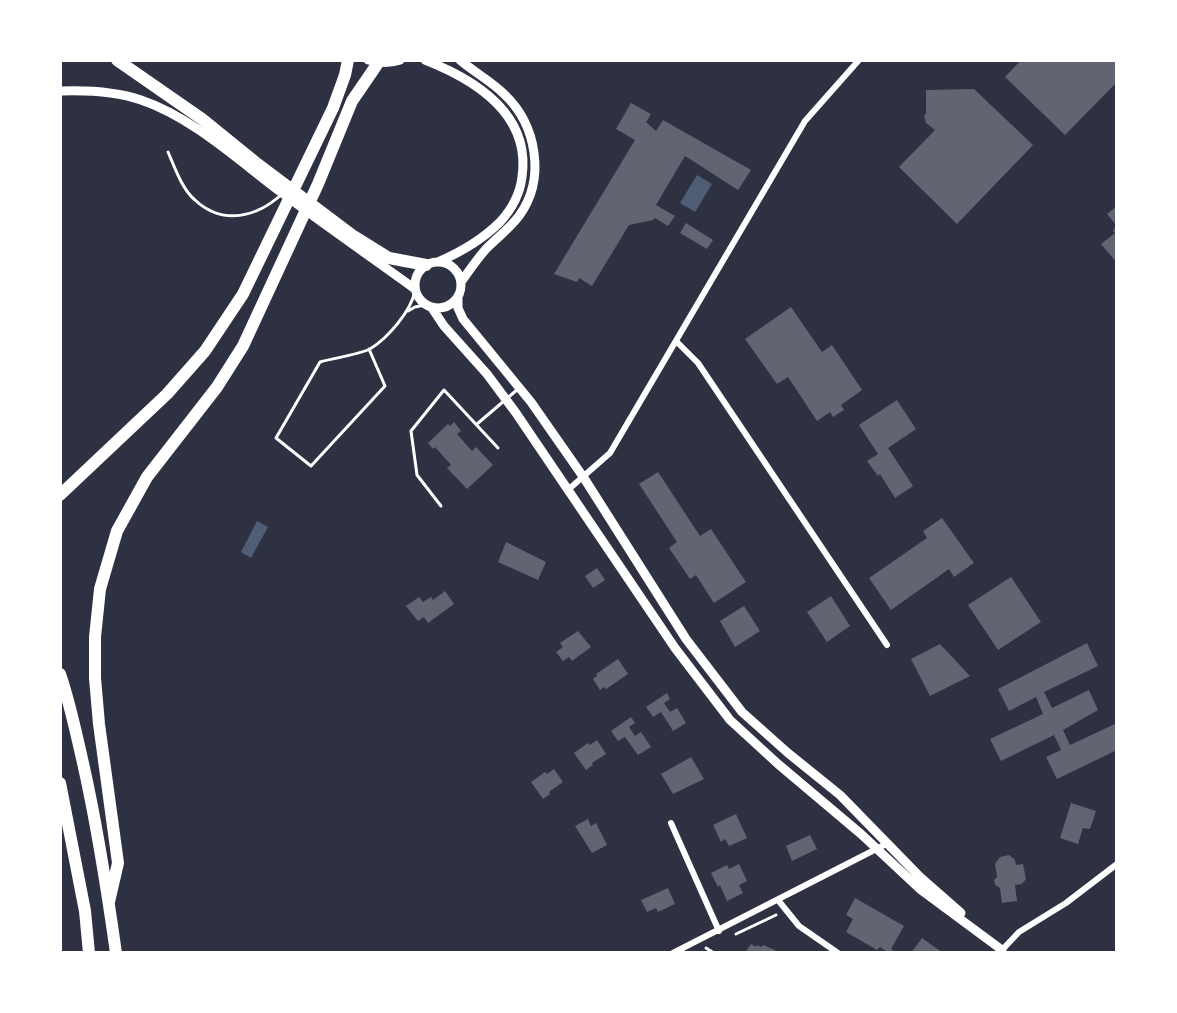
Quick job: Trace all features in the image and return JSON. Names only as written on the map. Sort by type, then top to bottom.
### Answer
[{"type":"highway","points":[[117,60],[202,119],[253,166],[350,239],[389,258],[432,264]]},
{"type":"highway","points":[[60,495],[167,394],[204,351],[243,294],[333,108],[348,60]]},
{"type":"highway","points":[[109,902],[118,863],[99,724],[95,678],[95,637],[100,589],[117,531],[147,477],[217,387],[243,346],[318,184],[352,101],[373,61]]},
{"type":"highway","points":[[60,674],[69,699],[89,789],[116,953]]},
{"type":"highway","points":[[60,783],[85,911],[89,953]]},
{"type":"main road","points":[[373,61],[400,60]]},
{"type":"main road","points":[[425,60],[452,70],[478,87],[500,106],[515,128],[522,146],[524,166],[520,187],[513,205],[501,221],[474,243],[418,273],[415,289],[417,295],[506,399],[675,648],[730,720],[921,890],[1003,952]]},
{"type":"main road","points":[[460,60],[503,93],[518,108],[525,122],[536,164],[529,198],[520,215],[481,255],[461,282],[458,308],[463,319],[519,387],[584,478],[686,639],[742,712],[840,795],[920,877],[1003,952]]},
{"type":"main road","points":[[60,91],[88,90],[141,100],[166,110],[253,166]]},
{"type":"main road","points":[[350,239],[415,289]]},
{"type":"main road","points":[[432,264],[450,266],[456,270],[461,282]]},
{"type":"main road","points":[[429,307],[447,308],[458,298]]},
{"type":"street","points":[[569,489],[610,453],[805,121],[860,60]]},
{"type":"street","points":[[676,341],[699,363],[887,645]]},
{"type":"street","points":[[671,823],[719,931]]},
{"type":"street","points":[[674,953],[888,843]]},
{"type":"street","points":[[1003,952],[1019,932],[1066,903],[1117,864]]},
{"type":"street","points":[[778,900],[800,927],[838,953]]},
{"type":"lane","points":[[168,152],[182,182],[194,200],[211,212],[234,216],[252,214],[269,206],[297,181]]},
{"type":"lane","points":[[369,349],[385,386],[311,466],[276,438],[320,362],[369,349],[383,338],[406,312],[413,301],[415,289]]},
{"type":"lane","points":[[406,312],[415,307],[429,307]]},
{"type":"lane","points":[[477,424],[519,387]]},
{"type":"lane","points":[[441,506],[417,475],[411,431],[444,390],[498,448]]},
{"type":"path","points":[[726,939],[786,910]]},
{"type":"path","points":[[696,953],[716,944]]},
{"type":"path","points":[[706,948],[714,953]]},
{"type":"water","points":[[697,175],[712,184],[695,212],[680,203]]},
{"type":"water","points":[[257,521],[268,527],[251,558],[241,552]]},
{"type":"building","points":[[1021,60],[1117,60],[1117,82],[1065,135],[1005,77]]},
{"type":"building","points":[[974,89],[1033,145],[957,224],[899,167],[935,130],[926,123],[924,116],[926,114],[926,90]]},
{"type":"building","points":[[631,103],[651,114],[646,122],[656,131],[663,120],[751,170],[738,190],[685,156],[656,205],[675,216],[668,226],[655,218],[629,225],[592,286],[579,278],[577,282],[554,274],[635,140],[616,129]]},
{"type":"building","points":[[1117,206],[1117,263],[1101,244],[1115,233],[1113,231],[1116,225],[1107,214]]},
{"type":"building","points":[[686,223],[713,240],[707,249],[680,233]]},
{"type":"building","points":[[791,307],[822,352],[832,345],[862,390],[841,405],[844,410],[833,417],[830,412],[817,421],[788,377],[777,384],[745,339]]},
{"type":"building","points":[[897,400],[916,429],[888,448],[913,486],[895,498],[880,474],[878,476],[867,461],[878,454],[859,425]]},
{"type":"building","points":[[454,422],[461,431],[457,434],[472,451],[476,447],[493,465],[467,489],[447,468],[451,465],[435,447],[433,449],[428,443],[448,424],[450,426]]},
{"type":"building","points":[[658,472],[700,536],[711,529],[746,582],[714,603],[696,575],[690,579],[669,548],[677,542],[639,484]]},
{"type":"building","points":[[942,518],[974,563],[954,577],[949,569],[891,610],[869,578],[927,538],[923,531]]},
{"type":"building","points":[[506,542],[546,562],[538,580],[498,562]]},
{"type":"building","points":[[597,568],[605,580],[593,588],[585,576]]},
{"type":"building","points":[[1011,577],[1041,622],[998,650],[968,605]]},
{"type":"building","points":[[445,591],[454,604],[428,623],[424,617],[418,621],[406,606],[419,597],[423,602],[431,597],[433,600]]},
{"type":"building","points":[[831,596],[850,626],[827,642],[807,612]]},
{"type":"building","points":[[744,606],[760,631],[735,647],[720,621]]},
{"type":"building","points":[[578,631],[591,647],[572,661],[569,657],[563,661],[556,652],[563,647],[560,643]]},
{"type":"building","points":[[1087,643],[1098,666],[1044,692],[1052,708],[1089,690],[1098,710],[1063,730],[1070,745],[1117,723],[1117,750],[1057,779],[1046,757],[1061,750],[1054,735],[1001,761],[990,739],[1043,714],[1036,697],[1009,711],[998,689]]},
{"type":"building","points":[[940,644],[970,676],[930,696],[911,659]]},
{"type":"building","points":[[618,659],[628,674],[606,689],[604,687],[600,690],[593,679],[597,676],[596,674]]},
{"type":"building","points":[[667,693],[670,699],[664,703],[670,712],[677,708],[686,723],[673,731],[661,712],[653,717],[646,707]]},
{"type":"building","points":[[631,717],[635,723],[629,727],[635,736],[641,732],[651,747],[638,755],[625,737],[618,741],[611,731]]},
{"type":"building","points":[[597,740],[606,754],[586,770],[574,753],[588,743],[590,745]]},
{"type":"building","points":[[691,757],[704,779],[673,794],[661,774]]},
{"type":"building","points":[[554,769],[563,782],[543,799],[531,782],[545,772],[547,774]]},
{"type":"building","points":[[1071,803],[1096,811],[1090,829],[1083,828],[1078,844],[1060,838]]},
{"type":"building","points":[[736,814],[747,838],[729,846],[725,839],[721,842],[713,825]]},
{"type":"building","points":[[588,819],[591,826],[596,823],[607,845],[592,853],[575,826]]},
{"type":"building","points":[[810,835],[817,849],[792,861],[786,846]]},
{"type":"building","points":[[1009,855],[1015,860],[1016,865],[1023,864],[1026,879],[1022,884],[1015,885],[1017,901],[1002,903],[1000,888],[995,885],[994,880],[997,877],[995,864],[1000,857]]},
{"type":"building","points":[[739,864],[747,881],[739,885],[743,893],[727,901],[720,885],[718,887],[711,873],[727,865],[729,869]]},
{"type":"building","points":[[668,888],[675,904],[658,912],[656,908],[647,912],[641,900]]},
{"type":"building","points":[[855,898],[904,926],[891,949],[897,953],[889,953],[880,947],[877,950],[846,932],[853,919],[846,915]]},
{"type":"building","points":[[922,938],[943,953],[911,953]]},
{"type":"building","points":[[751,944],[756,947],[763,945],[782,953],[748,953],[746,951]]}]
